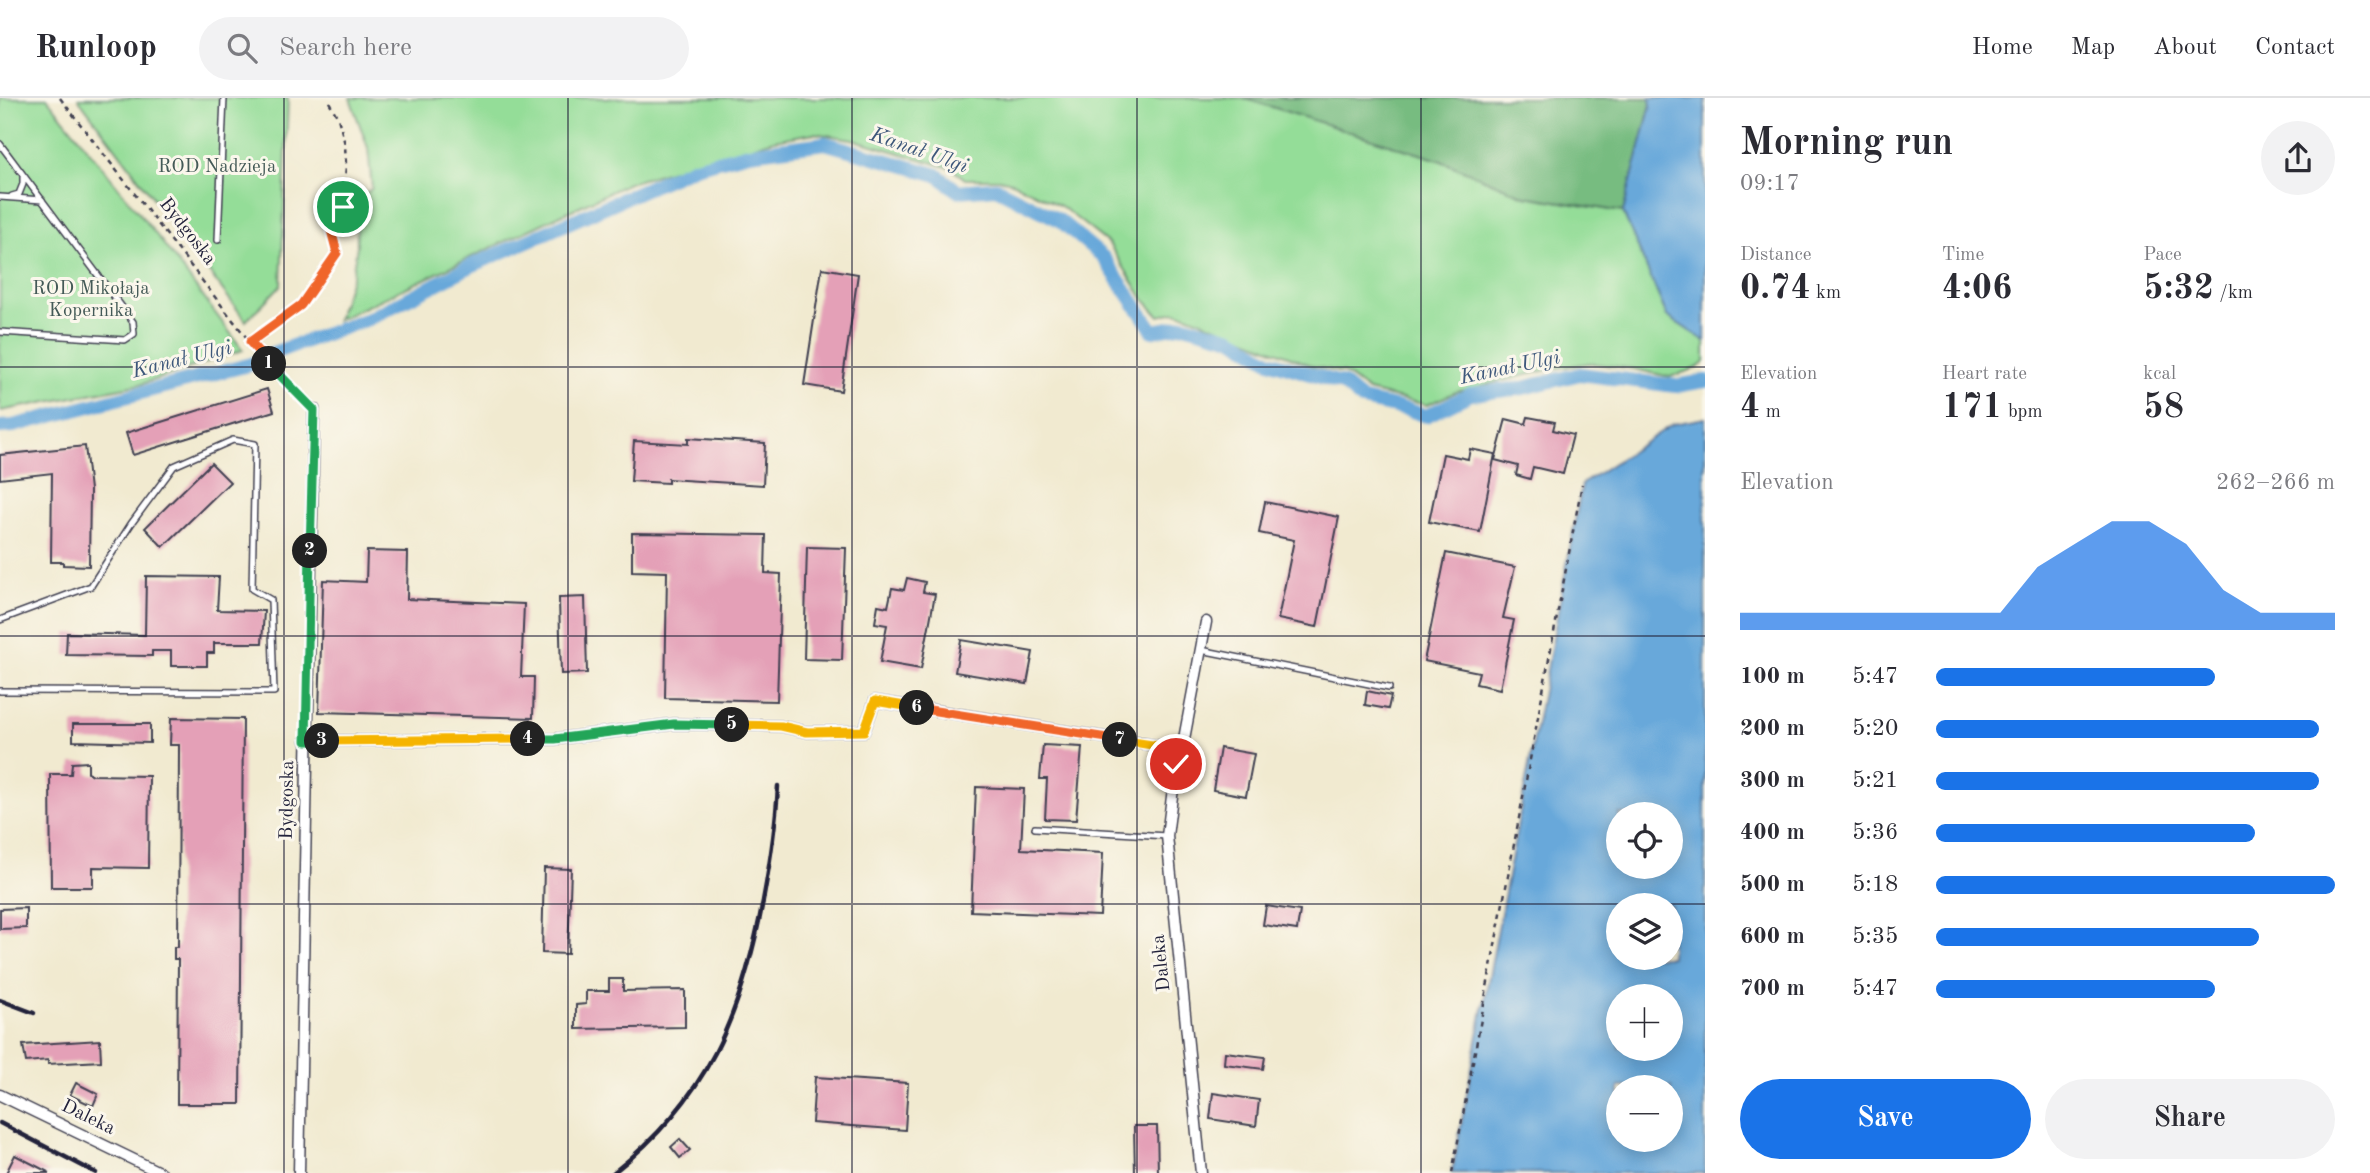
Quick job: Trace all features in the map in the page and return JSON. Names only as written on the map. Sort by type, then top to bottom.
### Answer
[{"type":"street","name":"Bydgoska","points":[[299,1173],[314,410]]},
{"type":"street","name":"Daleka","points":[[1201,1173],[1167,836],[1178,749],[1184,739],[1206,622]]},
{"type":"street","points":[[306,741],[555,739],[674,724],[781,726],[807,732],[864,731],[875,701],[1178,749]]},
{"type":"street","name":"Daleka","points":[[0,1096],[161,1173]]},
{"type":"lane","points":[[218,240],[224,98]]},
{"type":"lane","points":[[0,144],[133,321],[134,334],[125,340],[0,332]]},
{"type":"lane","points":[[9,197],[19,194],[23,175]]},
{"type":"lane","points":[[0,197],[42,200]]},
{"type":"lane","points":[[0,620],[91,586],[131,524],[174,466],[233,440],[255,444],[252,589],[271,600],[274,692],[0,691]]},
{"type":"lane","points":[[1201,650],[1389,688]]},
{"type":"lane","points":[[1035,828],[1167,836]]},
{"type":"path","name":"Bydgoska","points":[[61,98],[258,352],[314,410]]},
{"type":"path","points":[[250,342],[301,305],[337,253],[330,226],[343,207],[345,144],[338,118],[327,98]]},
{"type":"path","points":[[1452,1173],[1582,484]]},
{"type":"green space","name":"ROD Mikołaja Kopernika","points":[[0,98],[47,98],[162,242],[243,350],[142,384],[0,411]]},
{"type":"green space","name":"ROD Nadzieja","points":[[78,98],[288,98],[281,285],[246,321]]},
{"type":"green space","points":[[350,98],[1243,98],[1439,160],[1525,196],[1623,212],[1667,316],[1705,341],[1705,362],[1697,368],[1670,377],[1590,363],[1551,369],[1456,392],[1427,405],[1368,391],[1344,373],[1313,366],[1187,315],[1175,312],[1159,316],[1143,298],[1109,244],[1061,206],[1012,182],[999,179],[965,179],[951,168],[852,139],[814,133],[774,140],[629,183],[337,320],[352,276],[357,246],[356,202],[372,188],[368,148]]},
{"type":"green space","points":[[1244,98],[1650,98],[1651,104],[1623,212],[1525,196],[1439,160]]},
{"type":"water","points":[[1650,98],[1705,98],[1705,341],[1667,316],[1623,212],[1651,105]]},
{"type":"water","points":[[1705,418],[1705,1173],[1452,1173],[1582,484],[1673,424]]},
{"type":"building","points":[[822,268],[858,274],[841,391],[804,385]]},
{"type":"building","points":[[267,389],[274,411],[133,455],[126,433]]},
{"type":"building","points":[[1528,417],[1555,422],[1553,430],[1573,435],[1563,474],[1533,467],[1530,479],[1516,475],[1518,466],[1495,460],[1506,419],[1526,424]]},
{"type":"building","points":[[688,438],[765,443],[763,485],[668,479],[668,483],[631,481],[634,441],[688,444]]},
{"type":"building","points":[[85,446],[90,490],[89,566],[63,565],[63,562],[51,562],[52,473],[0,479],[0,455]]},
{"type":"building","points":[[1470,449],[1495,454],[1480,532],[1429,522],[1443,454],[1468,459]]},
{"type":"building","points":[[211,463],[230,482],[163,547],[145,528]]},
{"type":"building","points":[[1265,502],[1339,517],[1317,627],[1278,619],[1294,540],[1259,533]]},
{"type":"building","points":[[632,533],[766,535],[765,573],[781,574],[777,701],[665,698],[667,572],[632,571]]},
{"type":"building","points":[[807,547],[846,548],[842,660],[804,659]]},
{"type":"building","points":[[367,551],[408,552],[407,599],[524,604],[521,677],[534,677],[533,718],[319,712],[323,580],[366,582]]},
{"type":"building","points":[[1446,553],[1515,567],[1503,618],[1514,620],[1500,689],[1476,684],[1479,672],[1424,661]]},
{"type":"building","points":[[146,576],[219,577],[217,610],[264,611],[262,643],[214,643],[214,653],[207,653],[207,666],[171,666],[171,651],[152,651],[152,656],[66,655],[67,633],[145,635]]},
{"type":"building","points":[[907,578],[925,582],[923,592],[935,594],[921,669],[880,662],[887,625],[875,623],[878,605],[888,607],[892,588],[904,590]]},
{"type":"building","points":[[585,597],[587,673],[561,674],[559,598]]},
{"type":"building","points":[[961,640],[1033,652],[1027,684],[955,672]]},
{"type":"building","points":[[1367,691],[1391,696],[1388,709],[1365,705]]},
{"type":"building","points":[[171,718],[243,719],[240,1104],[177,1104],[178,959],[174,959],[174,947],[178,947],[179,745],[170,745]]},
{"type":"building","points":[[73,724],[150,724],[150,743],[73,741]]},
{"type":"building","points":[[1043,745],[1082,747],[1076,820],[1045,819],[1047,779],[1040,779]]},
{"type":"building","points":[[1220,748],[1254,754],[1246,796],[1213,790]]},
{"type":"building","points":[[88,762],[88,773],[92,775],[149,776],[148,868],[93,867],[93,887],[51,887],[50,774],[71,774],[72,763]]},
{"type":"building","points":[[976,787],[1024,789],[1021,849],[1103,853],[1100,916],[971,911]]},
{"type":"building","points":[[544,868],[571,869],[568,954],[542,953]]},
{"type":"building","points":[[1266,906],[1300,911],[1297,930],[1263,925]]},
{"type":"building","points":[[26,908],[26,928],[0,929],[0,909]]},
{"type":"building","points":[[609,979],[623,979],[623,991],[685,990],[685,1027],[576,1029],[576,1005],[586,1004],[586,991],[609,991]]},
{"type":"building","points":[[100,1040],[101,1061],[48,1064],[48,1060],[26,1062],[23,1045]]},
{"type":"building","points":[[1225,1052],[1265,1057],[1263,1069],[1224,1064]]},
{"type":"building","points":[[815,1077],[908,1083],[905,1130],[812,1123]]},
{"type":"building","points":[[76,1083],[98,1094],[93,1106],[70,1095]]},
{"type":"building","points":[[1213,1093],[1259,1100],[1256,1126],[1210,1119]]},
{"type":"building","points":[[1134,1126],[1157,1126],[1158,1173],[1135,1173]]},
{"type":"building","points":[[680,1139],[690,1150],[680,1158],[671,1147]]},
{"type":"building","points":[[15,1155],[50,1173],[6,1173]]},
{"type":"waterway","name":"Kanał Ulgi","points":[[0,427],[13,426],[252,364],[273,353],[368,319],[473,265],[695,167],[749,153],[825,143],[937,175],[958,191],[996,188],[1059,220],[1103,257],[1153,331],[1184,325],[1232,338],[1269,361],[1343,384],[1362,400],[1426,416],[1471,394],[1523,388],[1580,374],[1676,386],[1705,381]]},
{"type":"railway","points":[[613,1173],[646,1145],[673,1116],[696,1085],[731,1019],[744,982],[763,901],[778,786]]},
{"type":"railway","points":[[0,1000],[34,1013]]},
{"type":"railway","points":[[0,1123],[96,1173]]},
{"type":"route","points":[[343,207],[330,226],[337,253],[301,305],[250,342],[314,410],[306,741],[555,739],[674,724],[781,726],[807,732],[864,731],[875,701],[1178,749],[1176,764]]}]
